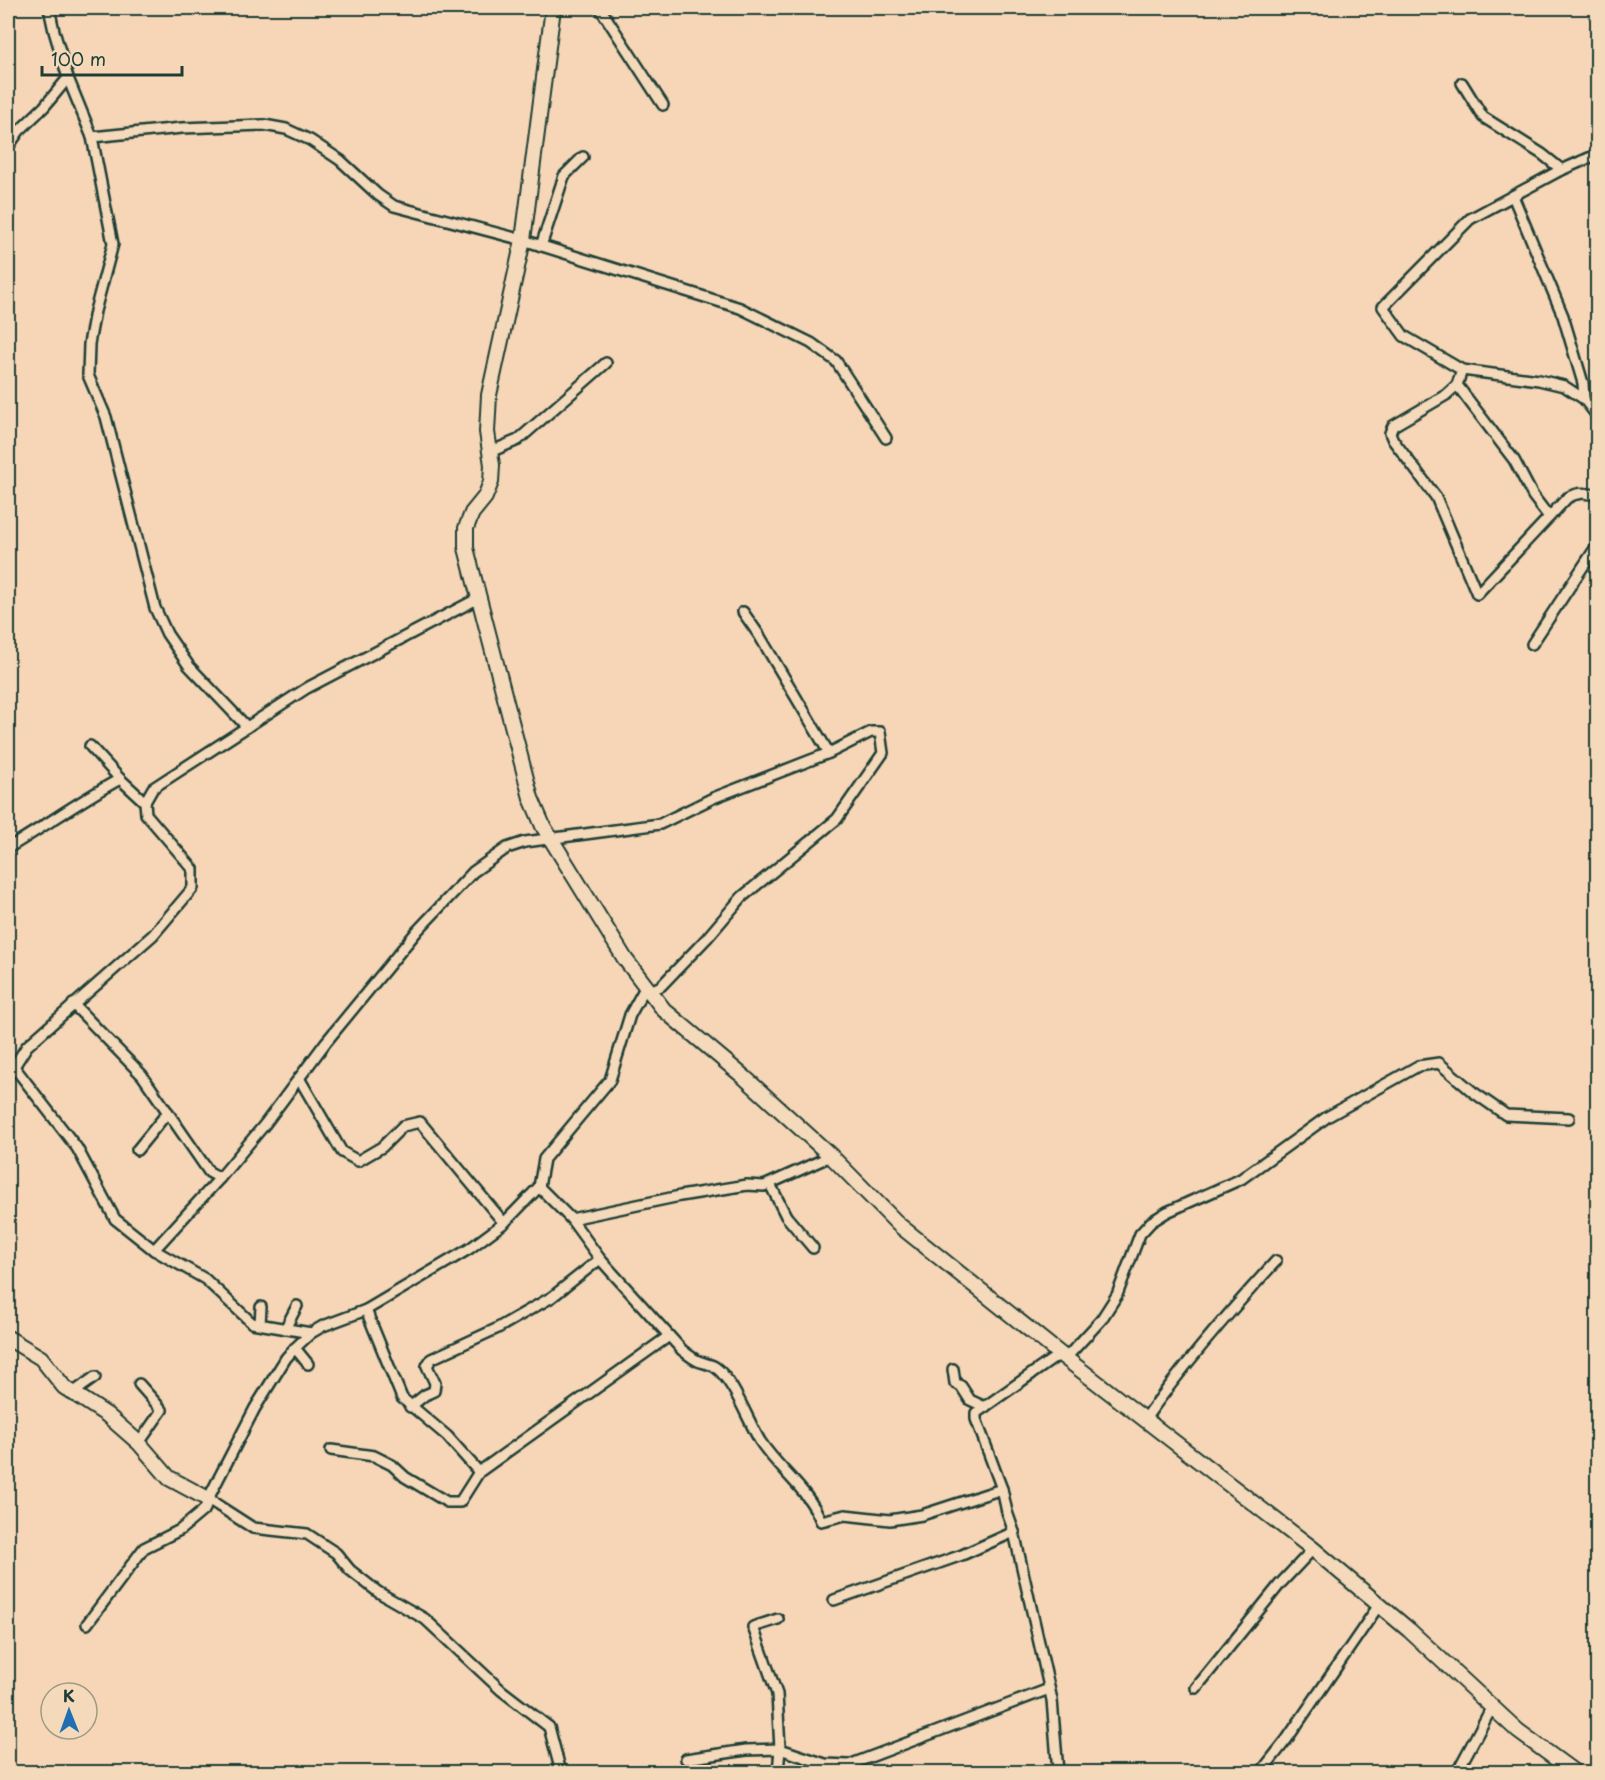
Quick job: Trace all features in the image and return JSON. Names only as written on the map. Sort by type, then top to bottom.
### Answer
[{"type":"street","points":[[49,8],[68,78],[92,137],[113,244],[95,311],[89,344],[88,375],[106,417],[155,608],[166,634],[189,666],[247,727]]},
{"type":"street","points":[[553,8],[523,240],[489,395],[486,432],[490,452],[491,482],[485,497],[472,513],[466,528],[466,548],[531,798],[543,826],[625,959],[664,1010],[744,1077],[831,1156],[898,1225],[1313,1549],[1379,1605],[1518,1731],[1574,1773]]},
{"type":"street","points":[[600,8],[663,105]]},
{"type":"street","points":[[8,147],[18,131],[44,107],[68,78]]},
{"type":"street","points":[[1462,83],[1483,117],[1542,154],[1562,170]]},
{"type":"street","points":[[92,137],[182,128],[264,125],[286,129],[310,140],[340,160],[378,195],[394,206],[523,240],[740,308],[811,343],[836,361],[886,438]]},
{"type":"street","points":[[1598,154],[1562,170],[1470,219],[1383,307],[1404,336],[1462,370],[1539,380],[1564,386],[1584,399],[1598,417]]},
{"type":"street","points":[[541,246],[564,176],[584,157]]},
{"type":"street","points":[[1513,196],[1556,298],[1583,383],[1584,399]]},
{"type":"street","points":[[490,452],[518,440],[606,363]]},
{"type":"street","points":[[1462,370],[1457,385],[1446,395],[1393,426],[1390,433],[1436,497],[1477,594],[1549,517],[1574,494],[1582,492],[1598,496]]},
{"type":"street","points":[[1457,385],[1514,460],[1533,496],[1549,517]]},
{"type":"street","points":[[1532,644],[1598,544]]},
{"type":"street","points":[[10,1071],[27,1046],[153,935],[193,888],[193,869],[146,814],[145,802],[153,789],[307,688],[479,598]]},
{"type":"street","points":[[743,612],[829,753]]},
{"type":"street","points":[[87,1624],[144,1548],[180,1530],[205,1509],[255,1408],[286,1358],[295,1348],[311,1333],[366,1310],[469,1249],[504,1223],[539,1187],[544,1159],[610,1080],[630,1015],[648,989],[661,986],[742,897],[837,819],[883,753],[880,732],[872,732],[829,753],[712,798],[660,824],[525,842],[507,848],[473,872],[418,930],[220,1178],[154,1250]]},
{"type":"street","points":[[90,746],[145,802]]},
{"type":"street","points":[[8,848],[120,779]]},
{"type":"street","points":[[73,1004],[142,1075],[209,1172],[220,1178]]},
{"type":"street","points":[[8,1059],[10,1071],[76,1148],[115,1219],[154,1250],[205,1279],[252,1323],[311,1333]]},
{"type":"street","points":[[1058,1773],[1049,1689],[1014,1532],[1002,1489],[976,1419],[976,1413],[1063,1356],[1101,1320],[1117,1295],[1140,1234],[1151,1222],[1167,1212],[1241,1179],[1327,1117],[1418,1066],[1438,1062],[1473,1092],[1506,1115],[1569,1118]]},
{"type":"street","points":[[299,1078],[342,1152],[358,1161],[382,1147],[403,1126],[420,1122],[504,1223]]},
{"type":"street","points":[[137,1150],[168,1112]]},
{"type":"street","points":[[571,1219],[680,1196],[747,1185],[764,1186],[831,1156]]},
{"type":"street","points":[[770,1184],[786,1216],[813,1248]]},
{"type":"street","points":[[539,1187],[571,1219],[600,1259],[682,1350],[696,1360],[716,1367],[739,1400],[761,1442],[783,1471],[801,1488],[816,1508],[821,1521],[845,1515],[890,1520],[922,1515],[1002,1489]]},
{"type":"street","points":[[410,1407],[434,1391],[435,1383],[428,1366],[431,1359],[496,1329],[552,1297],[600,1259]]},
{"type":"street","points":[[1145,1419],[1210,1334],[1276,1261]]},
{"type":"street","points":[[285,1329],[297,1306]]},
{"type":"street","points":[[260,1324],[261,1307]]},
{"type":"street","points":[[366,1310],[402,1398],[447,1436],[479,1472]]},
{"type":"street","points":[[331,1450],[374,1456],[392,1465],[405,1477],[447,1502],[460,1502],[479,1472],[669,1336]]},
{"type":"street","points":[[8,1338],[41,1358],[64,1387],[107,1415],[138,1443],[169,1478],[208,1499],[253,1528],[307,1534],[336,1553],[350,1570],[378,1592],[425,1619],[501,1690],[549,1727],[561,1773]]},
{"type":"street","points":[[295,1348],[308,1364]]},
{"type":"street","points":[[953,1368],[955,1383],[961,1386],[970,1400],[985,1407]]},
{"type":"street","points":[[73,1393],[95,1377]]},
{"type":"street","points":[[138,1443],[162,1410],[139,1384]]},
{"type":"street","points":[[834,1600],[962,1555],[1014,1532]]},
{"type":"street","points":[[1196,1688],[1280,1584],[1313,1549]]},
{"type":"street","points":[[1261,1773],[1379,1605]]},
{"type":"street","points":[[778,1619],[753,1627],[777,1695],[780,1749],[778,1773]]},
{"type":"street","points":[[686,1760],[747,1750],[780,1749],[825,1764],[849,1765],[1049,1689]]},
{"type":"street","points":[[1457,1773],[1492,1707]]}]
